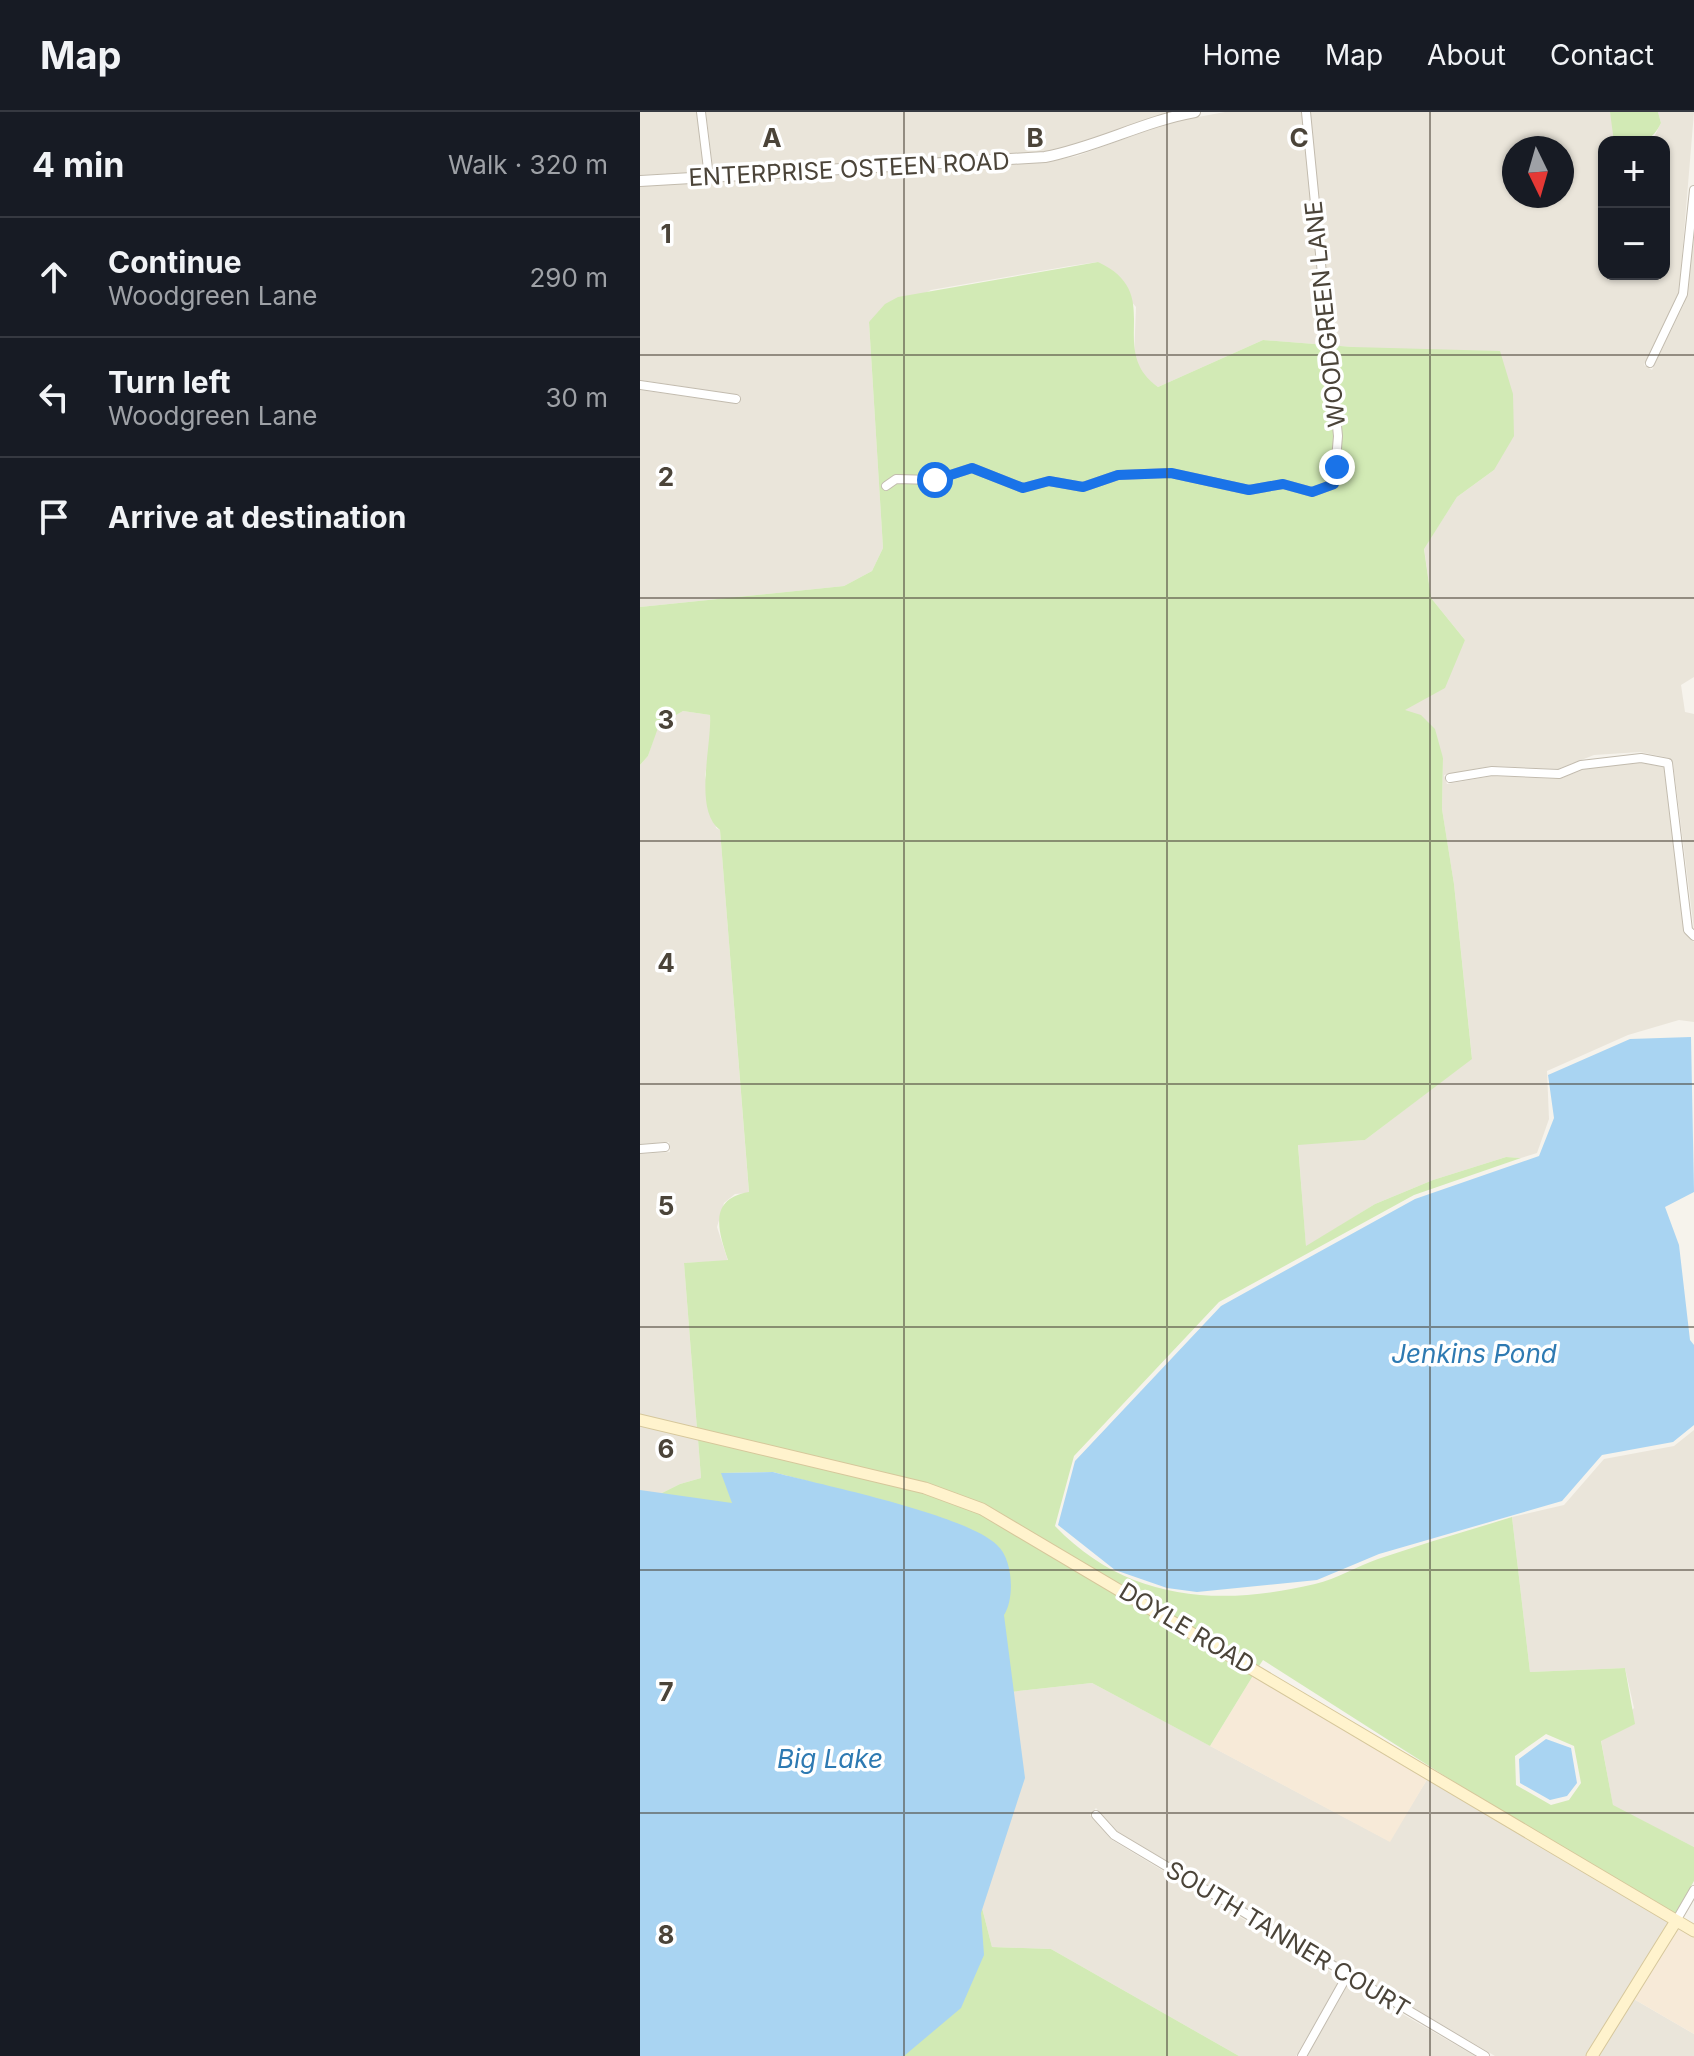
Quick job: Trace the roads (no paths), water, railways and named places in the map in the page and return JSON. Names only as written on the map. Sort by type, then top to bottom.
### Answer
[{"type":"main road","name":"DOYLE ROAD","points":[[640,1420],[925,1488],[982,1509],[1694,1931]]},
{"type":"main road","points":[[1592,2056],[1676,1921]]},
{"type":"street","points":[[701,112],[709,177]]},
{"type":"street","name":"ENTERPRISE OSTEEN ROAD","points":[[640,181],[1045,157],[1075,151],[1170,117],[1195,112]]},
{"type":"street","name":"WOODGREEN LANE","points":[[886,486],[896,479],[935,480],[972,468],[1023,488],[1049,481],[1083,487],[1118,475],[1171,473],[1249,490],[1283,484],[1312,492],[1334,484],[1338,436],[1306,112]]},
{"type":"street","points":[[1650,363],[1683,294],[1694,190]]},
{"type":"street","points":[[640,385],[736,399]]},
{"type":"street","points":[[1450,778],[1492,771],[1559,774],[1581,765],[1641,758],[1668,763],[1688,930],[1694,936]]},
{"type":"street","points":[[640,1149],[665,1147]]},
{"type":"street","name":"SOUTH TANNER COURT","points":[[1096,1815],[1114,1835],[1485,2056]]},
{"type":"street","points":[[1676,1921],[1694,1890]]},
{"type":"street","points":[[1302,2056],[1347,1976]]},
{"type":"water","name":"Jenkins Pond","points":[[1691,1037],[1694,1192],[1665,1207],[1679,1245],[1690,1340],[1694,1345],[1694,1425],[1673,1442],[1602,1455],[1562,1501],[1379,1554],[1317,1580],[1197,1592],[1167,1588],[1115,1570],[1058,1525],[1075,1461],[1221,1306],[1415,1199],[1539,1156],[1554,1118],[1548,1075],[1630,1039]]},
{"type":"water","name":"Big Lake","points":[[773,1472],[955,1522],[980,1533],[1002,1551],[1011,1579],[1010,1599],[1004,1615],[1025,1778],[981,1913],[984,1955],[961,2008],[904,2056],[640,2056],[640,1490],[732,1503],[721,1473]]},
{"type":"water","points":[[1546,1739],[1571,1748],[1577,1783],[1567,1796],[1550,1800],[1520,1783],[1519,1759]]}]
